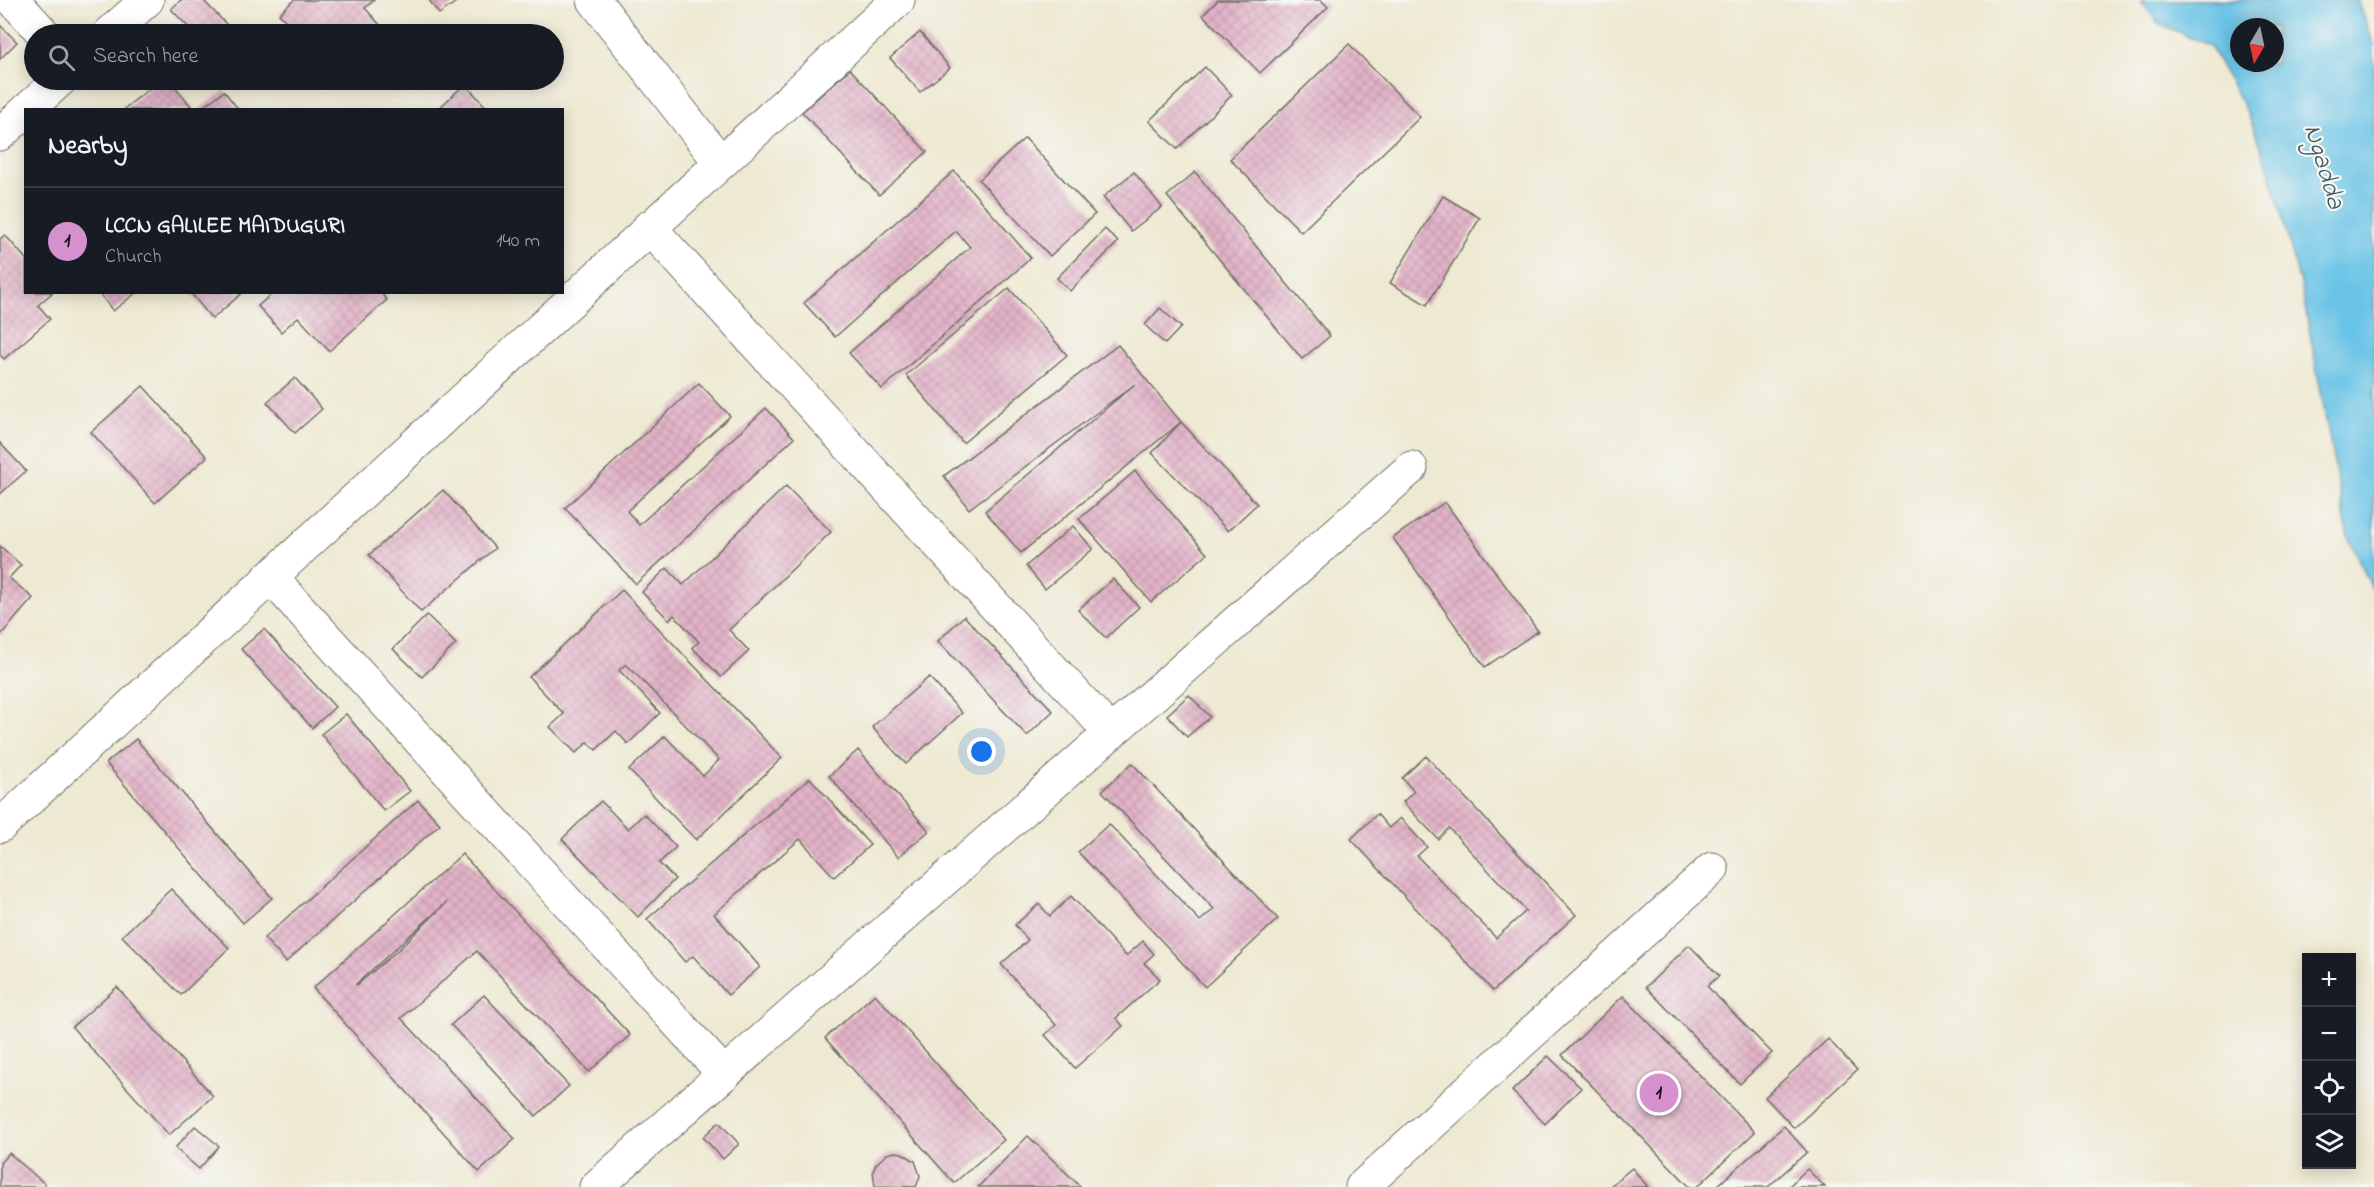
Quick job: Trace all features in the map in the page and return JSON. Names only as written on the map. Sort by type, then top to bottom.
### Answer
[{"type":"street","points":[[13,0],[35,24]]},
{"type":"street","points":[[120,24],[147,0]]},
{"type":"street","points":[[594,0],[720,162]]},
{"type":"street","points":[[0,826],[898,0]]},
{"type":"street","points":[[28,108],[49,90]]},
{"type":"street","points":[[0,134],[24,112]]},
{"type":"street","points":[[649,227],[1111,733]]},
{"type":"street","points":[[596,1187],[1411,468]]},
{"type":"street","points":[[270,576],[724,1074]]},
{"type":"street","points":[[1362,1187],[1712,869]]},
{"type":"water","name":"Ngadda","points":[[2140,0],[2358,0],[2374,45],[2374,592],[2348,537],[2302,291],[2270,172],[2248,114],[2210,46],[2158,23]]},
{"type":"building","points":[[181,0],[203,0],[226,24],[185,24],[171,9]]},
{"type":"building","points":[[294,0],[374,0],[365,8],[379,24],[289,24],[279,14]]},
{"type":"building","points":[[429,0],[459,0],[439,14]]},
{"type":"building","points":[[1218,0],[1321,0],[1328,7],[1260,73],[1203,15]]},
{"type":"building","points":[[0,25],[17,42],[0,59]]},
{"type":"building","points":[[920,32],[950,68],[920,92],[890,58]]},
{"type":"building","points":[[1349,44],[1420,117],[1301,232],[1230,159]]},
{"type":"building","points":[[1205,67],[1232,95],[1177,149],[1149,121]]},
{"type":"building","points":[[850,69],[927,152],[879,195],[802,112]]},
{"type":"building","points":[[148,90],[178,90],[192,108],[125,108]]},
{"type":"building","points":[[459,90],[471,90],[487,108],[439,108]]},
{"type":"building","points":[[224,91],[237,108],[202,108]]},
{"type":"building","points":[[1025,138],[1095,214],[1050,256],[979,180]]},
{"type":"building","points":[[954,171],[1031,258],[882,389],[849,353],[970,247],[956,231],[835,337],[804,303]]},
{"type":"building","points":[[1134,172],[1162,207],[1131,231],[1103,197]]},
{"type":"building","points":[[1195,172],[1330,336],[1302,359],[1167,196]]},
{"type":"building","points":[[1443,196],[1480,218],[1427,305],[1390,283]]},
{"type":"building","points":[[1105,229],[1118,242],[1070,291],[1057,278]]},
{"type":"building","points":[[5,235],[24,257],[24,294],[51,294],[38,305],[50,319],[4,359],[0,355],[0,239]]},
{"type":"building","points":[[1009,288],[1067,355],[963,443],[906,375]]},
{"type":"building","points":[[100,294],[134,294],[113,311]]},
{"type":"building","points":[[192,294],[241,294],[212,319]]},
{"type":"building","points":[[272,294],[382,294],[387,300],[329,351],[298,317],[281,332],[258,306]]},
{"type":"building","points":[[1160,308],[1181,327],[1165,344],[1145,325]]},
{"type":"building","points":[[1118,345],[1181,422],[1021,553],[985,511],[1135,384],[969,509],[944,476]]},
{"type":"building","points":[[295,378],[322,409],[295,433],[267,402]]},
{"type":"building","points":[[699,383],[730,416],[627,511],[639,525],[766,408],[794,438],[636,584],[565,508]]},
{"type":"building","points":[[143,386],[207,457],[155,503],[91,432]]},
{"type":"building","points":[[1181,422],[1257,504],[1228,531],[1152,453]]},
{"type":"building","points":[[0,443],[26,471],[0,494]]},
{"type":"building","points":[[1135,471],[1207,554],[1151,602],[1079,519]]},
{"type":"building","points":[[786,486],[831,532],[729,630],[749,651],[721,677],[692,647],[699,642],[674,615],[669,620],[642,592],[667,568],[683,585]]},
{"type":"building","points":[[443,490],[495,548],[421,612],[369,555]]},
{"type":"building","points":[[1445,502],[1538,631],[1485,667],[1393,538]]},
{"type":"building","points":[[1073,526],[1093,549],[1045,589],[1026,566]]},
{"type":"building","points":[[0,546],[21,565],[9,578],[33,598],[0,636]]},
{"type":"building","points":[[1113,579],[1139,607],[1106,638],[1078,610]]},
{"type":"building","points":[[622,590],[782,758],[696,840],[629,770],[665,736],[703,776],[719,760],[626,664],[619,670],[660,713],[628,744],[616,731],[596,750],[588,742],[576,753],[550,727],[564,714],[529,677]]},
{"type":"building","points":[[427,615],[456,644],[422,677],[393,649]]},
{"type":"building","points":[[964,616],[1053,711],[1027,736],[938,641]]},
{"type":"building","points":[[264,629],[335,707],[312,728],[241,649]]},
{"type":"building","points":[[929,677],[962,713],[906,764],[872,727]]},
{"type":"building","points":[[1189,695],[1210,717],[1187,737],[1167,715]]},
{"type":"building","points":[[346,714],[410,791],[384,811],[321,734]]},
{"type":"building","points":[[136,739],[272,898],[243,923],[106,763]]},
{"type":"building","points":[[858,750],[929,831],[898,857],[829,776]]},
{"type":"building","points":[[1426,756],[1576,915],[1493,991],[1351,839],[1377,814],[1389,828],[1400,818],[1427,847],[1417,856],[1496,938],[1526,911],[1449,828],[1438,839],[1403,802],[1414,791],[1402,778]]},
{"type":"building","points":[[1132,763],[1278,919],[1205,987],[1078,852],[1109,824],[1200,921],[1214,909],[1102,791]]},
{"type":"building","points":[[810,778],[870,845],[834,877],[800,839],[714,914],[760,967],[728,995],[693,956],[685,962],[647,919]]},
{"type":"building","points":[[418,800],[440,824],[286,962],[264,938]]},
{"type":"building","points":[[601,801],[628,829],[644,814],[676,847],[659,863],[675,879],[638,917],[562,839]]},
{"type":"building","points":[[462,854],[630,1035],[589,1072],[477,951],[401,1018],[515,1139],[479,1172],[313,988]],"holes":[[[447,902],[399,949],[356,984]]]},
{"type":"building","points":[[171,889],[229,948],[181,995],[122,936]]},
{"type":"building","points":[[1071,896],[1126,956],[1143,941],[1154,954],[1144,963],[1160,979],[1116,1018],[1123,1026],[1075,1068],[1045,1035],[1056,1025],[1001,964],[1028,940],[1015,925],[1039,904],[1050,916]]},
{"type":"building","points":[[1689,945],[1719,976],[1707,986],[1772,1053],[1740,1084],[1646,987]]},
{"type":"building","points":[[117,987],[213,1096],[169,1135],[72,1027]]},
{"type":"building","points":[[875,994],[1004,1140],[954,1183],[825,1038]]},
{"type":"building","points":[[484,995],[569,1086],[536,1116],[451,1025]]},
{"type":"building","points":[[1623,996],[1755,1132],[1697,1187],[1690,1187],[1562,1055]]},
{"type":"building","points":[[1828,1039],[1857,1070],[1794,1128],[1765,1097]]},
{"type":"building","points":[[1548,1056],[1581,1088],[1545,1124],[1512,1091]]},
{"type":"building","points":[[719,1122],[739,1144],[723,1159],[703,1137]]},
{"type":"building","points":[[195,1126],[219,1146],[199,1169],[175,1148]]},
{"type":"building","points":[[1784,1126],[1807,1152],[1768,1187],[1716,1187]]},
{"type":"building","points":[[1028,1136],[1081,1187],[978,1187]]},
{"type":"building","points":[[9,1153],[45,1184],[42,1187],[0,1187],[0,1163]]},
{"type":"building","points":[[902,1153],[915,1161],[920,1176],[916,1187],[875,1186],[873,1171],[876,1164],[887,1154]]},
{"type":"building","points":[[1632,1168],[1648,1187],[1609,1187]]},
{"type":"building","points":[[1807,1169],[1825,1187],[1788,1187]]},
{"type":"place","name":"LCCN GALILEE MAIDUGURI","points":[[1659,1093]]}]
